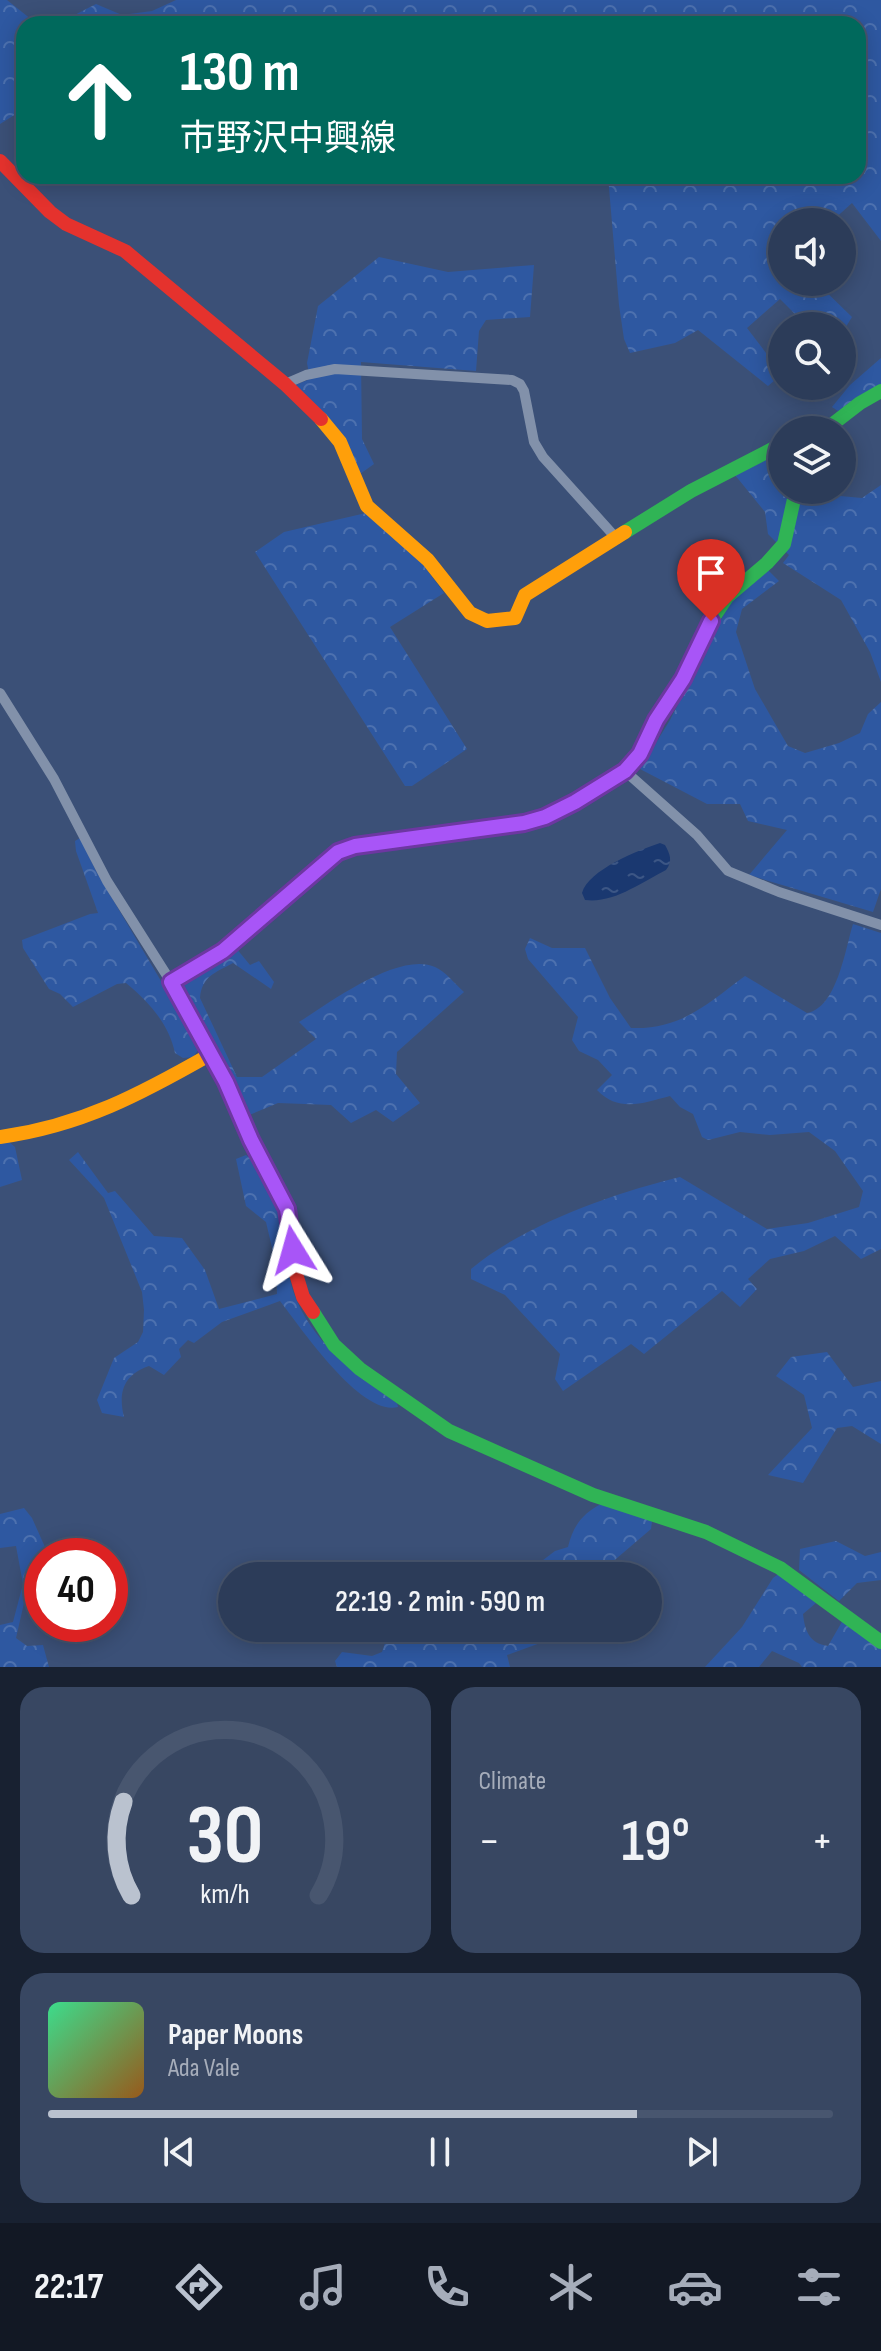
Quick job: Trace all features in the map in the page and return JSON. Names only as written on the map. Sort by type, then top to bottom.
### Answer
[{"type":"street","points":[[0,161],[16,177]]},
{"type":"street","points":[[23,184],[66,224],[125,251],[285,384],[340,442],[367,506],[428,560],[470,613],[487,621],[515,618],[525,595],[691,491],[768,451]]},
{"type":"street","points":[[285,384],[306,375],[335,369],[512,380],[520,384],[524,391],[534,442],[543,457],[617,539]]},
{"type":"street","points":[[843,416],[881,391]]},
{"type":"street","points":[[171,982],[223,951],[338,852],[355,846],[524,823],[545,817],[575,802],[625,771],[640,754],[656,720],[683,679],[711,621],[727,597],[784,544],[793,504]]},
{"type":"street","points":[[0,693],[54,779],[107,881],[171,982],[211,1054],[287,1209],[296,1274],[303,1297],[334,1345],[360,1369],[449,1431],[593,1495],[706,1532],[780,1568],[881,1642]]},
{"type":"street","points":[[625,771],[697,835],[728,871],[779,892],[881,925]]},
{"type":"street","points":[[0,1137],[56,1128],[102,1113],[211,1054]]},
{"type":"green space","points":[[0,0],[7,0],[27,16],[16,16],[16,114],[0,124]]},
{"type":"green space","points":[[176,0],[881,0],[881,241],[852,203],[846,208],[768,208],[768,296],[830,296],[847,312],[793,312],[780,299],[747,328],[768,356],[768,386],[698,330],[675,343],[630,353],[624,339],[609,184],[866,184],[866,16],[73,16],[96,4],[122,15],[152,11]]},
{"type":"green space","points":[[379,257],[448,272],[534,265],[530,317],[486,320],[479,331],[476,371],[361,362],[362,439],[374,464],[360,474],[293,386],[310,379],[307,363],[318,306]]},
{"type":"green space","points":[[881,358],[881,385],[838,411],[832,407],[838,400],[856,400],[856,380]]},
{"type":"green space","points":[[768,459],[768,504],[856,504],[856,497],[862,498],[881,485],[881,682],[870,652],[841,600],[783,563],[789,555],[768,534],[765,512],[735,475]]},
{"type":"green space","points":[[366,513],[421,562],[444,593],[390,627],[467,749],[412,786],[405,786],[255,552],[284,532]]},
{"type":"green space","points":[[768,570],[779,581],[742,609],[736,632],[755,689],[788,746],[805,753],[839,743],[860,733],[868,714],[881,702],[881,889],[873,912],[749,875],[787,830],[748,821],[740,804],[707,804],[640,769],[670,720],[732,598]]},
{"type":"green space","points":[[80,838],[96,871],[200,1047],[193,1057],[183,1058],[175,1053],[168,1032],[157,1014],[126,983],[117,984],[73,1007],[60,994],[49,989],[23,948],[22,940],[98,913],[76,851],[75,841]]},
{"type":"green space","points":[[853,924],[881,933],[881,1249],[861,1259],[835,1236],[804,1251],[770,1259],[748,1279],[757,1289],[740,1307],[722,1291],[644,1354],[631,1344],[563,1391],[555,1379],[560,1354],[505,1295],[471,1279],[471,1269],[492,1253],[570,1212],[680,1177],[767,1229],[808,1223],[859,1207],[863,1191],[835,1151],[809,1132],[770,1135],[740,1132],[708,1140],[702,1137],[693,1114],[680,1107],[670,1096],[632,1104],[614,1102],[605,1097],[597,1090],[612,1075],[598,1060],[579,1051],[572,1040],[578,1017],[528,959],[525,949],[530,938],[552,948],[585,948],[610,998],[631,1028],[665,1025],[679,1020],[745,976],[807,1013],[817,1009],[833,989]]},
{"type":"green space","points":[[236,948],[250,965],[259,961],[274,982],[271,989],[233,963],[210,976],[203,985],[200,998],[237,1077],[262,1077],[316,1039],[299,1022],[365,981],[403,966],[420,964],[435,967],[446,975],[464,992],[397,1052],[396,1074],[420,1103],[393,1122],[376,1110],[351,1123],[331,1105],[278,1103],[247,1116],[175,985]]},
{"type":"green space","points":[[9,1142],[15,1147],[22,1180],[0,1187],[0,1143]]},
{"type":"green space","points":[[78,1152],[108,1193],[115,1191],[154,1236],[182,1238],[205,1270],[219,1309],[277,1294],[276,1265],[266,1222],[246,1206],[236,1159],[246,1155],[253,1161],[275,1206],[282,1225],[293,1291],[311,1326],[336,1355],[397,1403],[398,1407],[383,1406],[350,1385],[280,1301],[222,1322],[194,1343],[188,1340],[179,1349],[181,1357],[164,1375],[149,1366],[133,1374],[122,1393],[124,1417],[102,1413],[97,1400],[114,1358],[138,1342],[143,1332],[144,1310],[142,1292],[104,1198],[69,1160]]},
{"type":"green space","points":[[827,1352],[853,1387],[881,1381],[881,1444],[852,1426],[837,1428],[803,1483],[768,1475],[812,1428],[804,1395],[776,1376],[791,1357]]},
{"type":"green space","points":[[601,1504],[652,1521],[651,1529],[612,1562],[540,1562],[555,1551],[568,1547],[579,1521]]},
{"type":"green space","points":[[24,1508],[41,1538],[24,1538],[24,1603],[16,1638],[27,1646],[43,1645],[49,1667],[0,1667],[0,1625],[13,1622],[23,1584],[16,1546],[0,1548],[0,1514]]},
{"type":"green space","points":[[836,1541],[865,1556],[881,1552],[881,1580],[857,1583],[839,1601],[799,1570],[800,1549]]},
{"type":"green space","points":[[780,1573],[816,1603],[803,1614],[812,1639],[828,1646],[843,1620],[881,1648],[881,1667],[802,1667],[772,1651],[759,1667],[705,1667],[742,1627],[773,1578]]},
{"type":"green space","points":[[543,1642],[507,1655],[510,1667],[337,1667],[335,1661],[342,1652],[372,1656],[382,1652],[385,1643]]},
{"type":"water","points":[[660,843],[665,845],[669,854],[670,864],[666,870],[617,895],[585,900],[582,893],[594,876],[615,862]]},
{"type":"traffic: fast","points":[[843,416],[881,391]]},
{"type":"traffic: fast","points":[[625,532],[691,491],[768,451]]},
{"type":"traffic: fast","points":[[412,838],[524,823],[545,817],[625,771],[640,754],[656,720],[683,679],[711,621],[727,597],[784,544],[793,504]]},
{"type":"traffic: fast","points":[[313,1312],[334,1345],[360,1369],[449,1431],[593,1495],[706,1532],[780,1568],[881,1642]]},
{"type":"traffic: slow","points":[[321,419],[340,442],[367,506],[428,560],[470,613],[487,621],[515,618],[525,595],[625,532]]},
{"type":"traffic: slow","points":[[0,1137],[57,1125],[110,1106],[211,1054],[171,982],[223,951],[338,852],[355,846],[412,838]]},
{"type":"traffic: jam","points":[[0,161],[16,177]]},
{"type":"traffic: jam","points":[[23,184],[66,224],[125,251],[285,384],[321,419]]},
{"type":"traffic: jam","points":[[211,1054],[287,1209],[296,1274],[303,1297],[313,1312]]},
{"type":"route","points":[[293,1250],[287,1209],[251,1140],[226,1082],[171,982],[223,951],[338,852],[355,846],[524,823],[545,817],[575,802],[625,771],[640,754],[656,720],[683,679],[711,621]]}]
